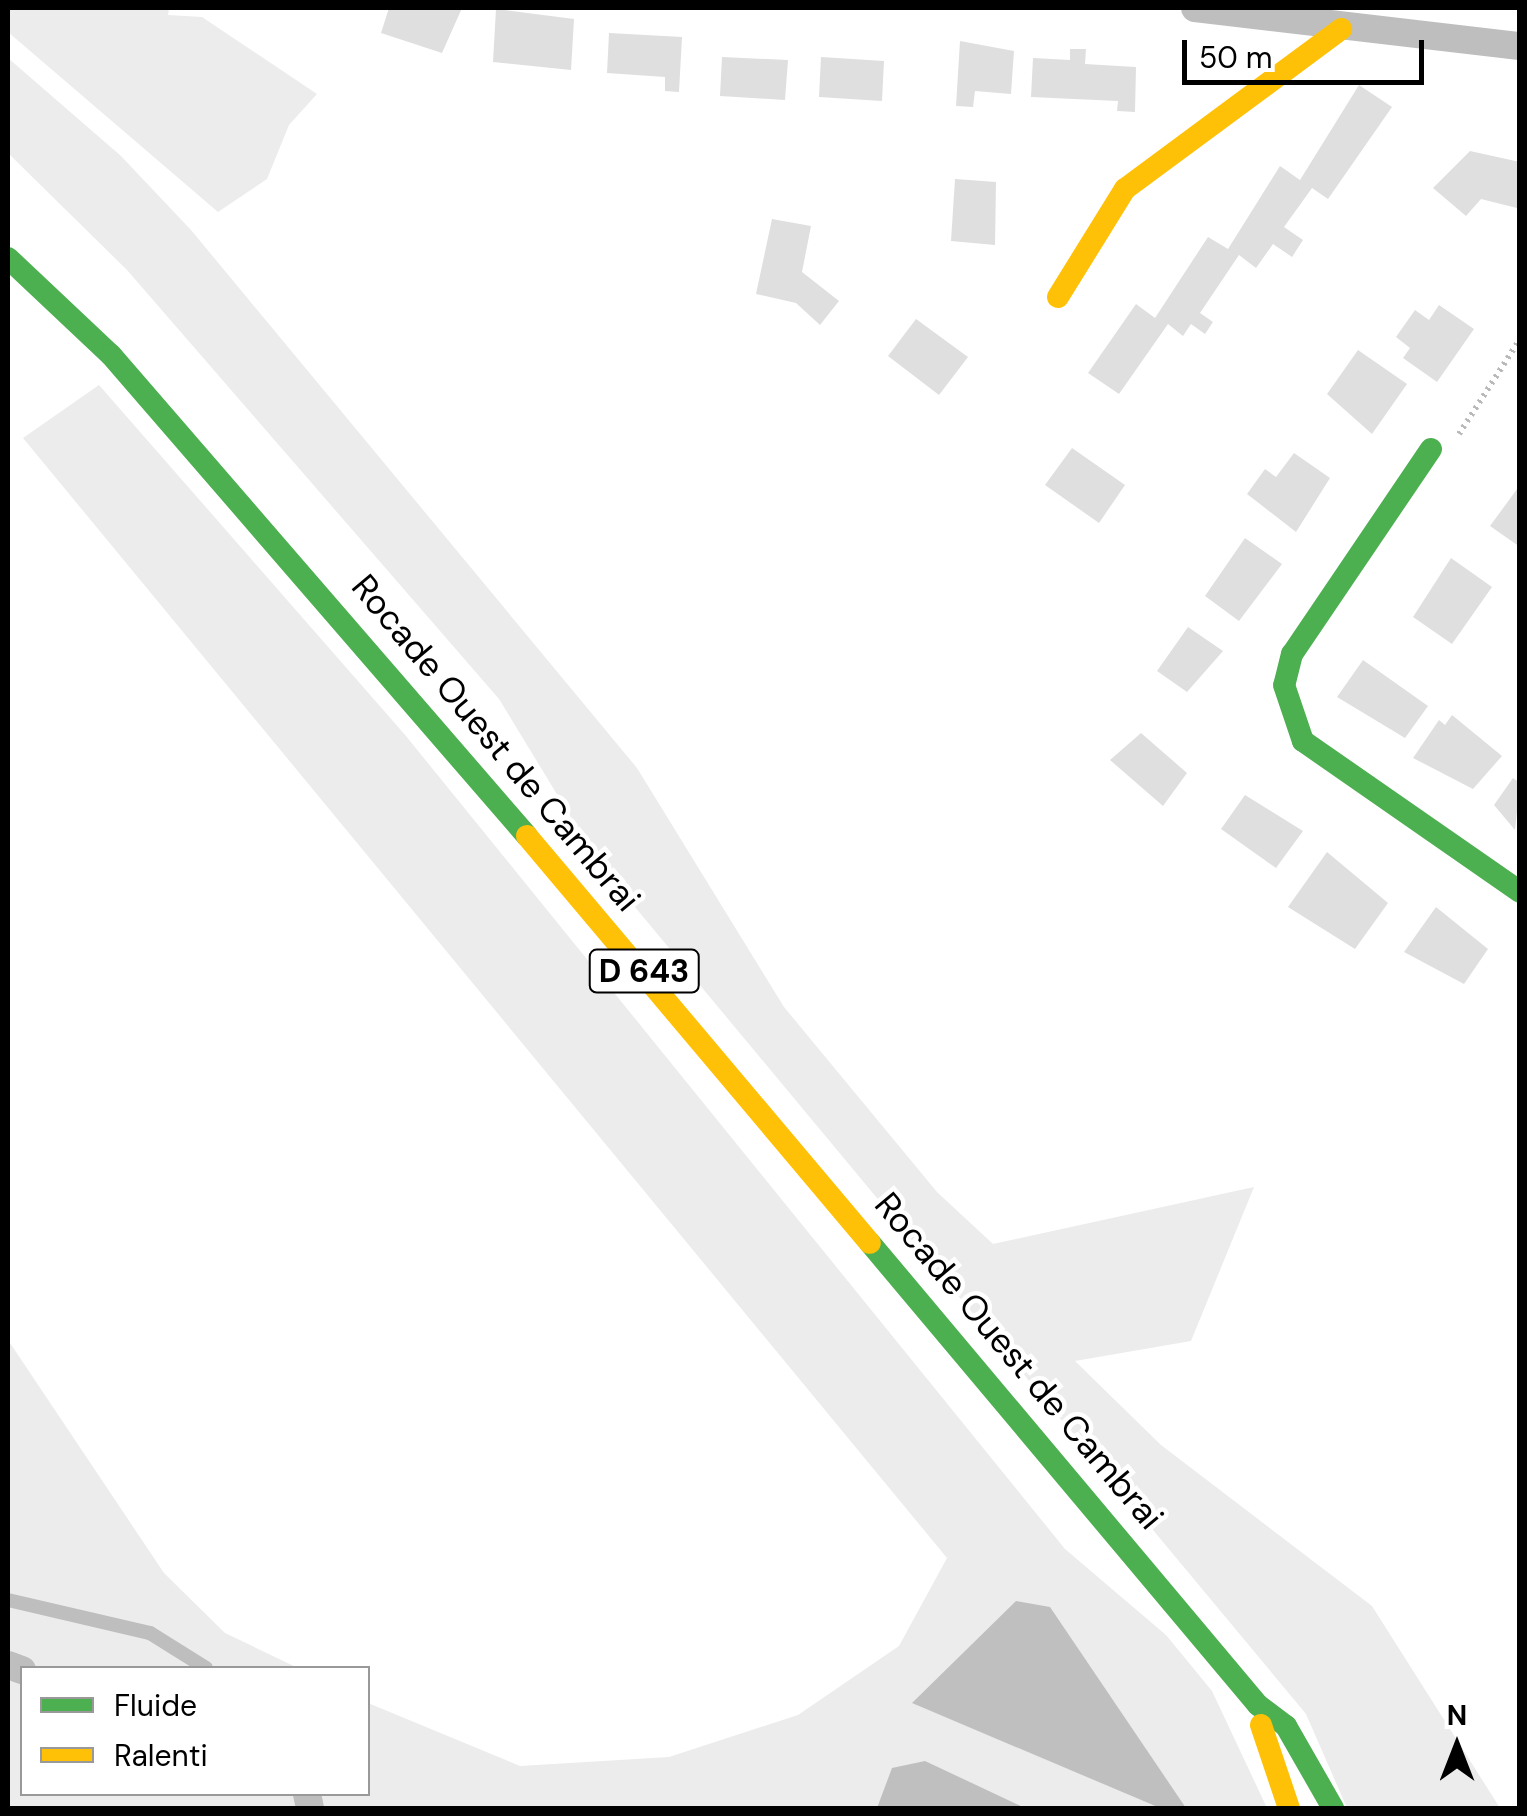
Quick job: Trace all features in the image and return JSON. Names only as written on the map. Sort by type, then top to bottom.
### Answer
[{"type":"main road","points":[[1058,297],[1125,189],[1341,29]]},
{"type":"main road","name":"Rocade Ouest de Cambrai","points":[[8,258],[210,460],[1258,1706],[1286,1726],[1333,1808]]},
{"type":"main road","points":[[1431,449],[1292,654],[1284,685],[1303,741],[1520,892]]},
{"type":"main road","name":"Rocade Ouest de Cambrai","points":[[1258,1706],[1289,1808]]},
{"type":"street","points":[[1197,8],[1341,29],[1520,46]]},
{"type":"lane","points":[[8,1600],[150,1633],[203,1666]]},
{"type":"path","points":[[1431,449],[1449,449],[1520,339]]},
{"type":"shaded area","points":[[8,8],[169,8],[168,15],[202,17],[317,94],[289,125],[267,179],[218,212],[8,32]]},
{"type":"shaded area","points":[[8,58],[121,156],[191,230],[637,768],[784,1007],[937,1192],[993,1244],[1254,1187],[1191,1341],[1075,1361],[1161,1445],[1372,1606],[1500,1808],[1347,1808],[1306,1714],[600,865],[499,699],[127,270],[8,153]]},
{"type":"shaded area","points":[[99,385],[406,736],[1065,1549],[1166,1635],[1212,1691],[1267,1808],[1186,1808],[1050,1608],[913,1703],[1160,1808],[8,1808],[8,1340],[164,1573],[225,1633],[294,1666],[20,1666],[20,1796],[370,1796],[370,1704],[520,1766],[669,1757],[798,1715],[899,1646],[947,1558],[23,438]]},
{"type":"shaded area","points":[[1016,1601],[1050,1607],[1186,1808],[1160,1808],[912,1703]]},
{"type":"shaded area","points":[[925,1761],[1025,1808],[877,1808],[892,1768]]},
{"type":"building","points":[[389,8],[462,8],[442,53],[381,33]]},
{"type":"building","points":[[496,9],[574,19],[571,70],[493,62]]},
{"type":"building","points":[[609,33],[682,37],[679,92],[665,91],[665,77],[607,73]]},
{"type":"building","points":[[960,41],[1014,51],[1011,94],[975,91],[973,107],[956,106]]},
{"type":"building","points":[[1070,49],[1086,49],[1085,64],[1136,67],[1135,112],[1117,111],[1118,101],[1031,97],[1033,58],[1070,60]]},
{"type":"building","points":[[722,57],[788,60],[785,100],[720,96]]},
{"type":"building","points":[[821,57],[884,61],[882,101],[819,97]]},
{"type":"building","points":[[1359,85],[1392,107],[1328,199],[1312,188],[1284,227],[1303,240],[1292,257],[1273,244],[1256,268],[1239,255],[1200,313],[1213,322],[1205,334],[1191,324],[1183,336],[1168,324],[1119,394],[1088,373],[1136,304],[1155,318],[1208,237],[1228,249],[1280,166],[1300,180]]},
{"type":"building","points":[[1470,151],[1520,162],[1517,208],[1481,199],[1466,216],[1433,188]]},
{"type":"building","points":[[955,179],[996,182],[995,245],[951,241]]},
{"type":"building","points":[[772,219],[811,226],[802,272],[839,301],[820,325],[796,303],[756,294]]},
{"type":"building","points":[[1439,305],[1474,329],[1437,382],[1403,358],[1410,348],[1396,337],[1415,310],[1429,320]]},
{"type":"building","points":[[916,319],[968,357],[939,395],[888,356]]},
{"type":"building","points":[[1358,350],[1407,384],[1372,434],[1327,394]]},
{"type":"building","points":[[1072,448],[1125,485],[1099,523],[1045,485]]},
{"type":"building","points":[[1294,453],[1330,478],[1296,532],[1247,494],[1265,469],[1276,477]]},
{"type":"building","points":[[1520,485],[1520,547],[1490,526]]},
{"type":"building","points":[[1245,538],[1282,564],[1239,621],[1205,596]]},
{"type":"building","points":[[1451,558],[1492,587],[1452,644],[1413,617]]},
{"type":"building","points":[[1188,627],[1223,651],[1187,692],[1157,671]]},
{"type":"building","points":[[1363,660],[1428,706],[1405,738],[1337,697]]},
{"type":"building","points":[[1452,715],[1502,756],[1473,789],[1413,758],[1439,720],[1445,725]]},
{"type":"building","points":[[1141,733],[1187,773],[1163,806],[1110,760]]},
{"type":"building","points":[[1513,778],[1520,783],[1515,830],[1494,805]]},
{"type":"building","points":[[1245,795],[1303,831],[1276,868],[1221,829]]},
{"type":"building","points":[[1327,852],[1388,903],[1355,949],[1288,907]]},
{"type":"building","points":[[1436,907],[1488,949],[1464,984],[1404,952]]},
{"type":"traffic: fast","points":[[8,258],[111,355],[527,836]]},
{"type":"traffic: fast","points":[[1431,449],[1292,654],[1284,685],[1303,741],[1520,892]]},
{"type":"traffic: fast","points":[[870,1243],[1258,1705],[1286,1726],[1333,1808]]},
{"type":"traffic: slow","points":[[1058,297],[1125,189],[1341,29]]},
{"type":"traffic: slow","points":[[527,836],[870,1243]]},
{"type":"traffic: slow","points":[[1261,1725],[1289,1808]]}]
